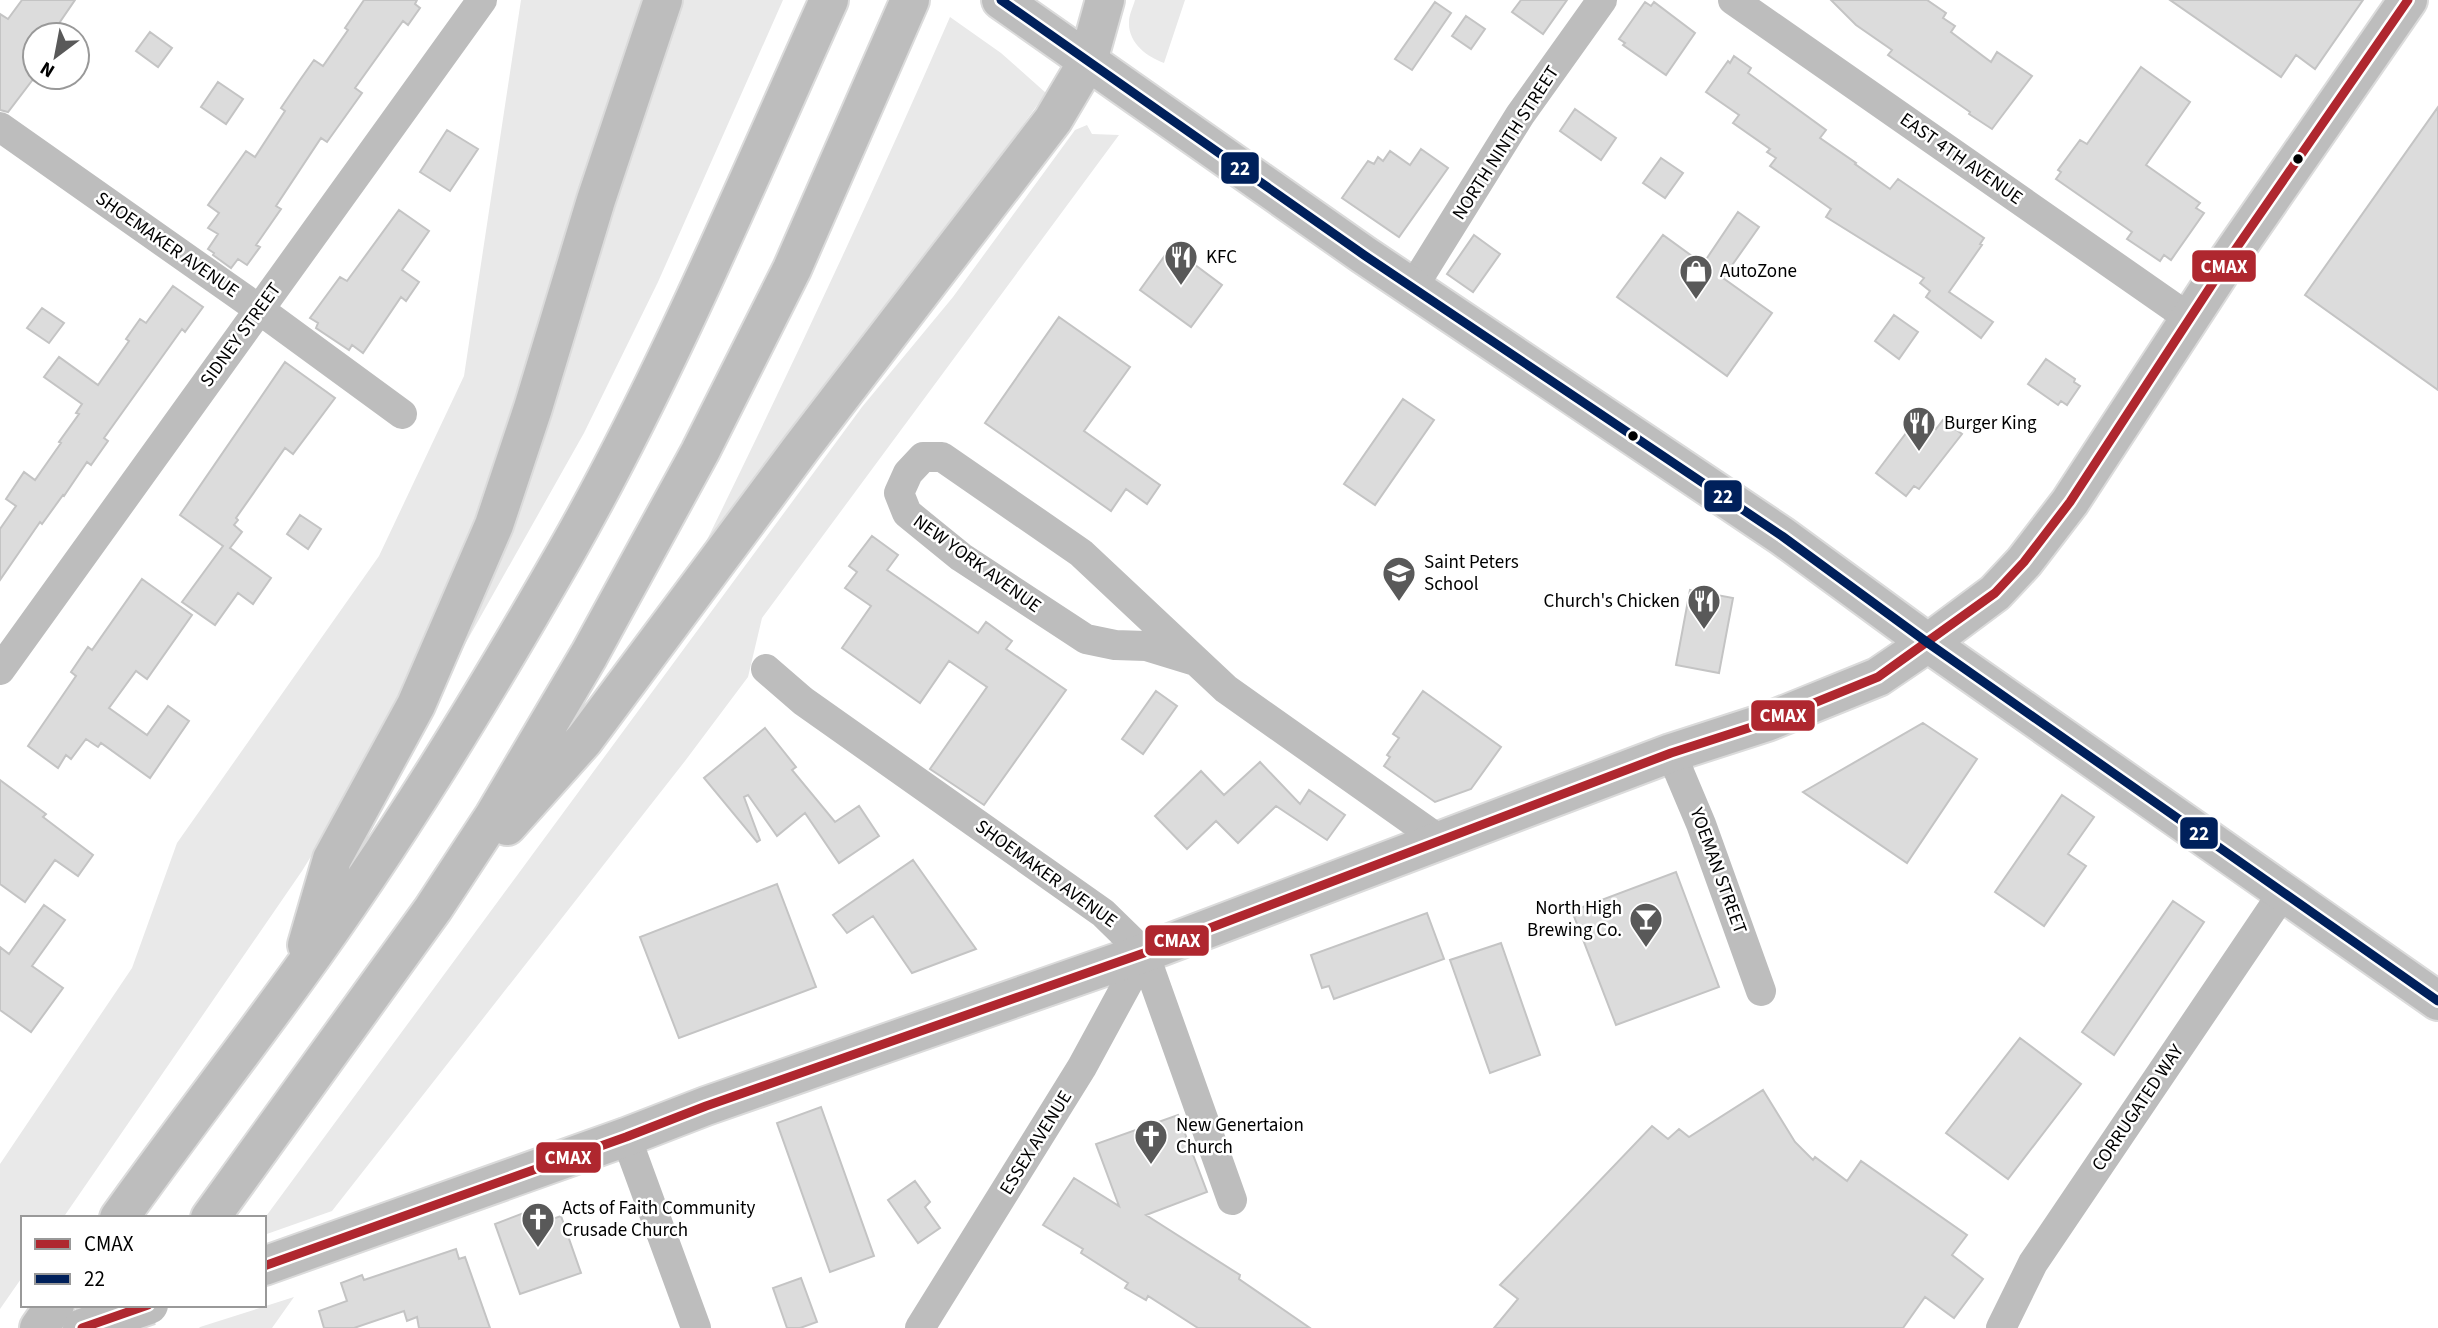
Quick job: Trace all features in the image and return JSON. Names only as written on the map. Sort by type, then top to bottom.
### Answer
[{"type":"main road","points":[[298,976],[332,859],[416,705],[494,525],[663,0]]},
{"type":"main road","points":[[120,1216],[298,976],[383,852],[567,550],[650,391],[829,0]]},
{"type":"main road","points":[[211,1216],[433,909],[494,816],[589,655],[700,452],[792,269],[910,0]]},
{"type":"main road","points":[[1001,0],[1413,288],[1782,536],[1928,643],[2438,1001]]},
{"type":"main road","points":[[433,909],[584,740],[802,447],[1053,120],[1088,61],[1105,0]]},
{"type":"main road","points":[[266,1265],[706,1106],[1144,953],[1671,753],[1767,722],[1878,677],[1995,593],[2024,562],[2070,502],[2189,318],[2408,0]]},
{"type":"main road","points":[[39,1328],[54,1307]]},
{"type":"main road","points":[[82,1328],[141,1307]]},
{"type":"main road","points":[[130,1328],[146,1307]]},
{"type":"street","name":"SIDNEY STREET","points":[[0,670],[482,0]]},
{"type":"street","name":"NORTH NINTH STREET","points":[[1413,288],[1520,115],[1602,0]]},
{"type":"street","name":"EAST 4TH AVENUE","points":[[1733,0],[2189,318]]},
{"type":"street","name":"SHOEMAKER AVENUE","points":[[0,127],[260,310],[402,414]]},
{"type":"street","name":"NEW YORK AVENUE","points":[[1195,661],[1146,646],[1115,645],[1086,639],[1055,621],[961,557],[907,513],[900,493],[908,473],[923,457],[942,457],[1080,553],[1226,690],[1441,841]]},
{"type":"street","name":"SHOEMAKER AVENUE","points":[[766,669],[803,701],[1103,913],[1144,953],[1232,1200]]},
{"type":"street","name":"YOEMAN STREET","points":[[1671,753],[1693,802],[1761,991]]},
{"type":"street","name":"CORRUGATED WAY","points":[[2001,1328],[2033,1263],[2283,892]]},
{"type":"street","name":"ESSEX AVENUE","points":[[920,1328],[1082,1067],[1144,953]]},
{"type":"street","points":[[626,1137],[696,1328]]},
{"type":"shaded area","points":[[521,0],[643,0],[516,400],[453,585],[369,762],[302,871],[64,1216],[21,1216],[21,1279],[0,1309],[0,1164],[132,968],[177,843],[379,556],[464,376]]},
{"type":"shaded area","points":[[678,0],[783,0],[658,282],[584,433],[455,662]]},
{"type":"shaded area","points":[[1135,0],[1185,0],[1164,63],[1145,53],[1135,43],[1129,19]]},
{"type":"shaded area","points":[[950,17],[1001,53],[1046,93],[879,324],[703,548],[830,284]]},
{"type":"shaded area","points":[[1087,125],[1092,134],[1119,135],[762,618],[748,677],[332,1211],[266,1234],[266,1216],[862,407],[953,297],[1075,130]]},
{"type":"shaded area","points":[[294,1297],[272,1328],[199,1328],[266,1307]]},
{"type":"building","points":[[22,0],[75,0],[61,21],[21,21],[21,91],[24,91],[8,112],[0,110],[0,14],[8,19]]},
{"type":"building","points":[[364,0],[417,0],[415,4],[420,8],[408,25],[403,21],[355,88],[362,93],[327,142],[321,138],[276,206],[281,209],[256,245],[260,247],[247,265],[238,259],[231,268],[208,249],[218,234],[208,228],[219,213],[208,205],[246,151],[255,157],[285,111],[281,108],[300,80],[314,60],[323,66],[348,30],[345,28]]},
{"type":"building","points":[[1521,0],[1567,0],[1543,34],[1512,12]]},
{"type":"building","points":[[1831,0],[1927,0],[1946,13],[1943,18],[1955,26],[1951,32],[1991,62],[1997,52],[2032,76],[1992,129],[1888,55],[1892,50],[1856,25]]},
{"type":"building","points":[[2170,0],[2363,0],[2315,69],[2296,55],[2281,77]]},
{"type":"building","points":[[1435,2],[1451,13],[1412,70],[1395,59]]},
{"type":"building","points":[[1645,2],[1651,6],[1654,2],[1695,33],[1666,75],[1623,45],[1625,43],[1619,39]]},
{"type":"building","points":[[1466,16],[1485,29],[1471,49],[1452,36]]},
{"type":"building","points":[[150,32],[172,48],[158,67],[136,51]]},
{"type":"building","points":[[1734,56],[1751,68],[1748,73],[1826,130],[1820,138],[1855,164],[1890,189],[1898,179],[1984,238],[1980,244],[1982,245],[1949,292],[1993,322],[1981,338],[1926,297],[1930,291],[1920,283],[1924,278],[1826,217],[1831,209],[1770,166],[1776,158],[1767,152],[1770,149],[1733,123],[1739,115],[1706,92]]},
{"type":"building","points":[[2141,67],[2190,102],[2146,165],[2200,203],[2196,208],[2204,213],[2171,260],[2164,255],[2160,261],[2127,239],[2132,232],[2056,179],[2061,172],[2058,170],[2080,140],[2087,144]]},
{"type":"building","points":[[218,82],[243,99],[226,124],[201,107]]},
{"type":"building","points":[[2438,107],[2438,390],[2305,295]]},
{"type":"building","points":[[1575,109],[1616,138],[1601,160],[1560,131]]},
{"type":"building","points":[[447,130],[478,149],[450,191],[420,172]]},
{"type":"building","points":[[1421,149],[1448,168],[1399,237],[1342,198],[1368,161],[1374,164],[1378,157],[1383,161],[1390,151],[1410,165]]},
{"type":"building","points":[[1661,158],[1683,173],[1665,198],[1643,183]]},
{"type":"building","points":[[399,210],[429,231],[402,270],[419,282],[406,301],[401,297],[363,353],[352,345],[349,350],[316,328],[318,323],[310,318],[340,277],[347,281]]},
{"type":"building","points":[[1738,212],[1759,227],[1723,278],[1772,313],[1727,376],[1617,297],[1663,235],[1703,264]]},
{"type":"building","points":[[1474,235],[1500,254],[1473,292],[1447,274]]},
{"type":"building","name":"KFC","points":[[1171,247],[1222,285],[1191,327],[1140,290]]},
{"type":"building","points":[[173,286],[203,307],[185,332],[182,329],[104,438],[108,441],[91,465],[87,462],[64,496],[42,524],[40,522],[0,580],[0,529],[16,506],[6,499],[24,472],[35,480],[79,414],[76,413],[82,404],[44,377],[59,357],[98,385],[129,341],[126,339],[140,319],[146,323]]},
{"type":"building","points":[[42,308],[64,323],[49,343],[27,328]]},
{"type":"building","points":[[1894,315],[1918,332],[1899,359],[1875,341]]},
{"type":"building","points":[[1059,317],[1130,367],[1084,431],[1160,485],[1147,504],[1126,489],[1111,511],[985,423]]},
{"type":"building","points":[[2046,359],[2075,379],[2074,382],[2080,386],[2067,405],[2061,401],[2058,405],[2028,384]]},
{"type":"building","points":[[285,362],[335,398],[293,454],[285,448],[236,518],[238,520],[234,525],[242,532],[230,548],[271,578],[253,604],[238,593],[215,625],[182,602],[223,546],[180,515]]},
{"type":"building","points":[[1403,399],[1434,420],[1375,505],[1344,484]]},
{"type":"building","name":"Burger King","points":[[1919,416],[1936,429],[1943,420],[1962,434],[1919,489],[1914,486],[1906,496],[1876,473]]},
{"type":"building","points":[[300,515],[321,529],[308,549],[287,534]]},
{"type":"building","points":[[872,536],[898,555],[887,570],[978,633],[986,622],[1012,641],[1006,649],[1066,690],[984,805],[930,769],[987,687],[949,661],[920,703],[842,648],[871,606],[845,588],[857,572],[849,566]]},
{"type":"building","points":[[142,579],[192,615],[147,679],[136,671],[109,708],[147,735],[168,706],[189,721],[150,778],[101,743],[98,747],[86,739],[71,759],[66,755],[58,768],[28,746],[76,676],[71,672],[88,647],[92,650]]},
{"type":"building","name":"Church's Chicken","points":[[1690,590],[1733,598],[1719,673],[1676,665]]},
{"type":"building","points":[[1156,691],[1177,706],[1143,754],[1122,739]]},
{"type":"building","points":[[1423,691],[1501,747],[1471,789],[1435,802],[1384,766],[1390,757],[1387,755],[1399,738],[1393,734]]},
{"type":"building","points":[[1923,723],[1977,759],[1907,863],[1803,792]]},
{"type":"building","points":[[765,728],[796,767],[792,770],[835,822],[859,806],[879,836],[839,863],[805,813],[777,836],[748,795],[744,797],[760,840],[757,842],[704,778]]},
{"type":"building","points":[[1260,762],[1300,804],[1309,790],[1345,815],[1327,840],[1276,806],[1238,843],[1216,821],[1187,849],[1155,816],[1201,771],[1224,795]]},
{"type":"building","points":[[0,780],[46,814],[43,817],[93,855],[78,876],[55,860],[25,902],[0,884]]},
{"type":"building","points":[[2062,795],[2094,817],[2068,854],[2086,866],[2044,926],[1995,892]]},
{"type":"building","points":[[913,860],[976,949],[912,973],[873,916],[847,933],[833,915]]},
{"type":"building","name":"North High Brewing Co.","points":[[1676,872],[1719,987],[1616,1025],[1572,911]]},
{"type":"building","points":[[777,884],[816,987],[679,1038],[640,937]]},
{"type":"building","points":[[2173,901],[2204,922],[2114,1055],[2082,1032]]},
{"type":"building","points":[[44,905],[65,920],[32,966],[63,988],[31,1032],[0,1010],[0,947],[9,954]]},
{"type":"building","points":[[1427,913],[1444,959],[1334,999],[1329,986],[1322,988],[1311,955]]},
{"type":"building","points":[[1501,943],[1540,1055],[1490,1073],[1450,960]]},
{"type":"building","points":[[2020,1038],[2081,1084],[2008,1179],[1946,1133]]},
{"type":"building","points":[[1763,1090],[1795,1142],[1813,1160],[1815,1157],[1847,1181],[1861,1161],[1967,1235],[1952,1255],[1983,1279],[1954,1318],[1925,1297],[1903,1328],[1494,1328],[1518,1299],[1500,1285],[1652,1126],[1668,1139],[1679,1129],[1689,1137]]},
{"type":"building","points":[[821,1107],[874,1256],[830,1272],[777,1123]]},
{"type":"building","points":[[1178,1115],[1207,1192],[1146,1215],[1240,1275],[1239,1279],[1310,1328],[1198,1328],[1148,1296],[1146,1300],[1125,1288],[1128,1283],[1081,1253],[1083,1249],[1043,1225],[1074,1178],[1119,1206],[1096,1144]]},
{"type":"building","points":[[915,1181],[930,1202],[925,1207],[940,1228],[918,1243],[888,1200]]},
{"type":"building","name":"Acts of Faith Community Crusade Church","points":[[542,1206],[547,1221],[561,1216],[581,1273],[520,1294],[495,1224]]},
{"type":"building","points":[[456,1249],[459,1259],[465,1257],[490,1328],[419,1328],[417,1317],[407,1321],[404,1311],[354,1328],[324,1328],[319,1311],[347,1301],[341,1283],[362,1275],[364,1280]]},
{"type":"building","points":[[801,1278],[817,1322],[800,1328],[787,1328],[773,1288]]},
{"type":"transit line","name":"22","points":[[1001,0],[1364,255],[1782,536],[1928,643],[2438,1001]]},
{"type":"transit line","name":"CMAX","points":[[266,1265],[706,1106],[1144,953],[1671,753],[1767,722],[1878,677],[1995,593],[2024,562],[2070,502],[2224,266],[2408,0]]},
{"type":"transit line","name":"CMAX","points":[[82,1328],[142,1307]]},
{"type":"place","name":"KFC","points":[[1181,287]]},
{"type":"place","name":"AutoZone","points":[[1696,301]]},
{"type":"place","name":"Burger King","points":[[1919,453]]},
{"type":"place","name":"Saint Peters School","points":[[1399,603]]},
{"type":"place","name":"Church's Chicken","points":[[1704,631]]},
{"type":"place","name":"North High Brewing Co.","points":[[1646,949]]},
{"type":"place","name":"New Genertaion Church","points":[[1151,1166]]},
{"type":"place","name":"Acts of Faith Community Crusade Church","points":[[538,1249]]}]
